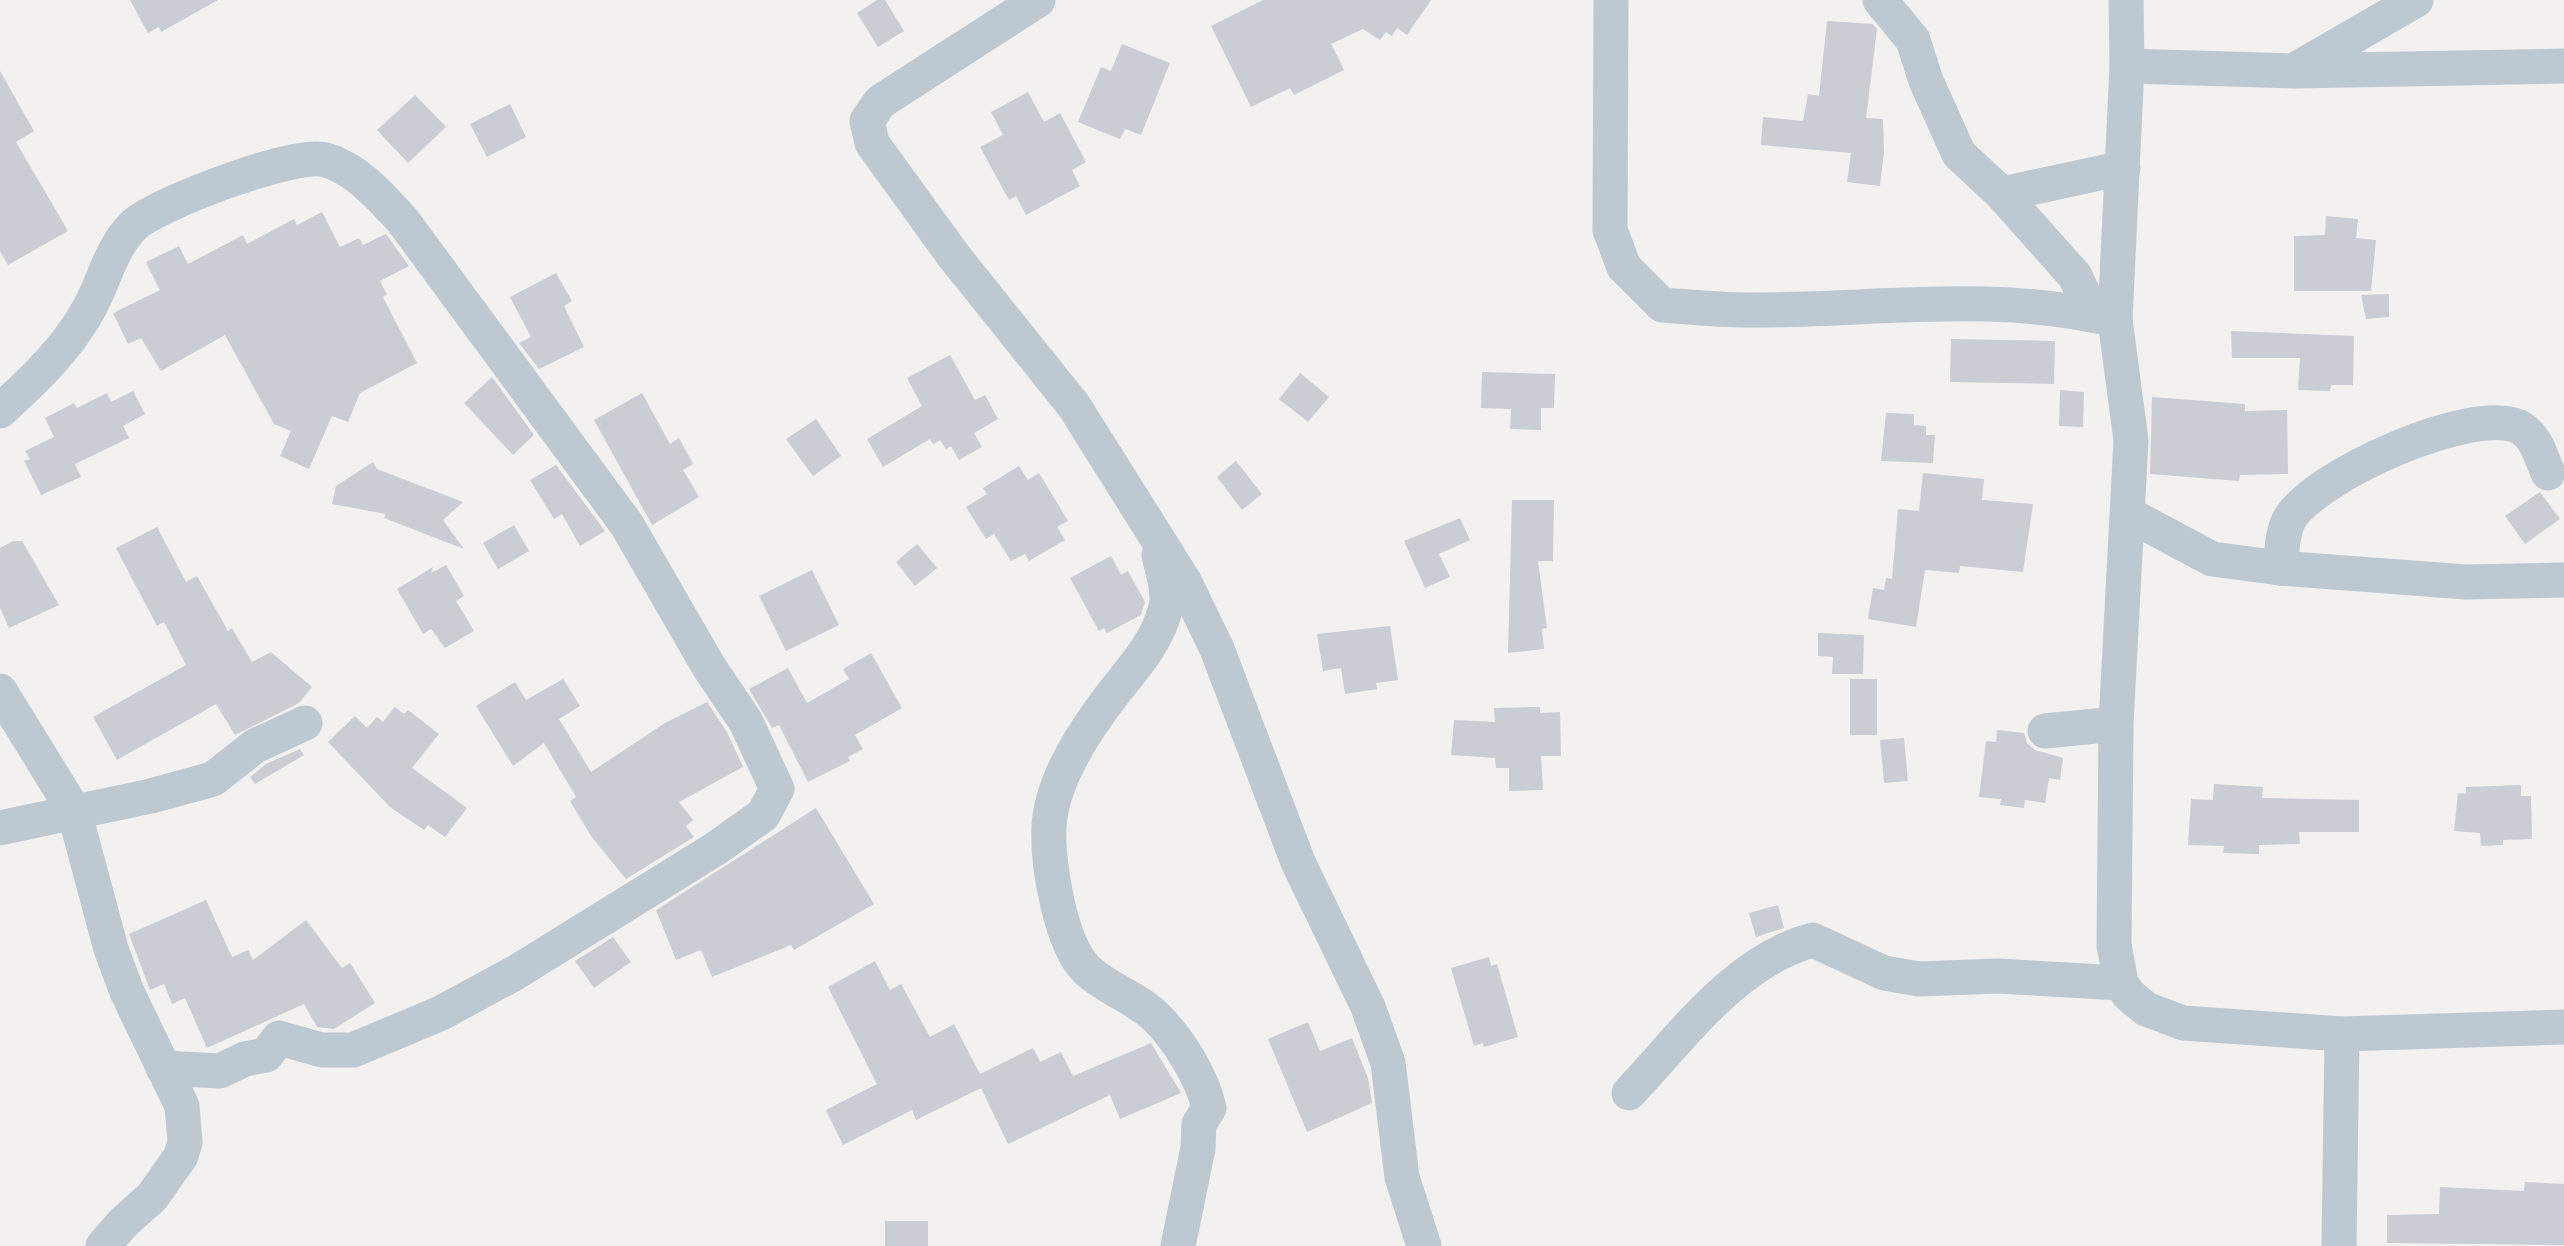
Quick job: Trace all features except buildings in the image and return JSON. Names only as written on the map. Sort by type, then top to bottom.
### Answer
[{"type":"street","points":[[1038,0],[880,102],[867,122],[872,143],[954,255],[1074,406],[1156,533],[1218,648],[1282,825],[1368,1007],[1388,1064],[1402,1177],[1424,1246]]},
{"type":"street","points":[[1610,0],[1610,230],[1624,267],[1662,305],[1745,310],[2039,307],[2104,317]]},
{"type":"street","points":[[1880,0],[1913,40],[1926,82],[1960,154],[2002,194],[2075,276],[2104,317]]},
{"type":"street","points":[[2126,0],[2123,168],[2104,317],[2131,440],[2116,724],[2114,945],[2121,982],[2146,1009],[2183,1023],[2342,1034],[2564,1027]]},
{"type":"street","points":[[2294,70],[2416,0]]},
{"type":"street","points":[[2127,66],[2294,70],[2564,66]]},
{"type":"street","points":[[0,411],[74,334],[122,239],[136,223],[194,195],[261,170],[318,158],[343,167],[381,196],[403,221],[627,525],[709,667],[746,722],[777,789],[763,815],[715,849],[515,973],[384,1040],[353,1050],[322,1050],[279,1038],[266,1055],[220,1071],[164,1068]]},
{"type":"street","points":[[2002,194],[2123,168]]},
{"type":"street","points":[[2280,568],[2288,523],[2307,501],[2381,454],[2452,428],[2494,422],[2518,426],[2534,439],[2548,474]]},
{"type":"street","points":[[2128,514],[2212,559],[2466,582],[2564,580]]},
{"type":"street","points":[[1156,533],[1168,604],[1150,646],[1102,708],[1073,756],[1049,824],[1053,877],[1066,936],[1075,956],[1087,971],[1155,1016],[1205,1091],[1208,1108],[1199,1124],[1198,1148],[1178,1246]]},
{"type":"street","points":[[0,690],[74,811],[111,949],[127,992],[182,1106],[185,1142],[181,1156],[152,1198],[122,1222],[103,1246]]},
{"type":"street","points":[[0,828],[212,779],[255,746],[304,723]]},
{"type":"street","points":[[2046,731],[2116,724]]},
{"type":"street","points":[[1629,1093],[1730,988],[1777,951],[1813,940],[1884,973],[1919,979],[1998,976],[2121,982]]},
{"type":"street","points":[[2338,1246],[2342,1034]]}]
